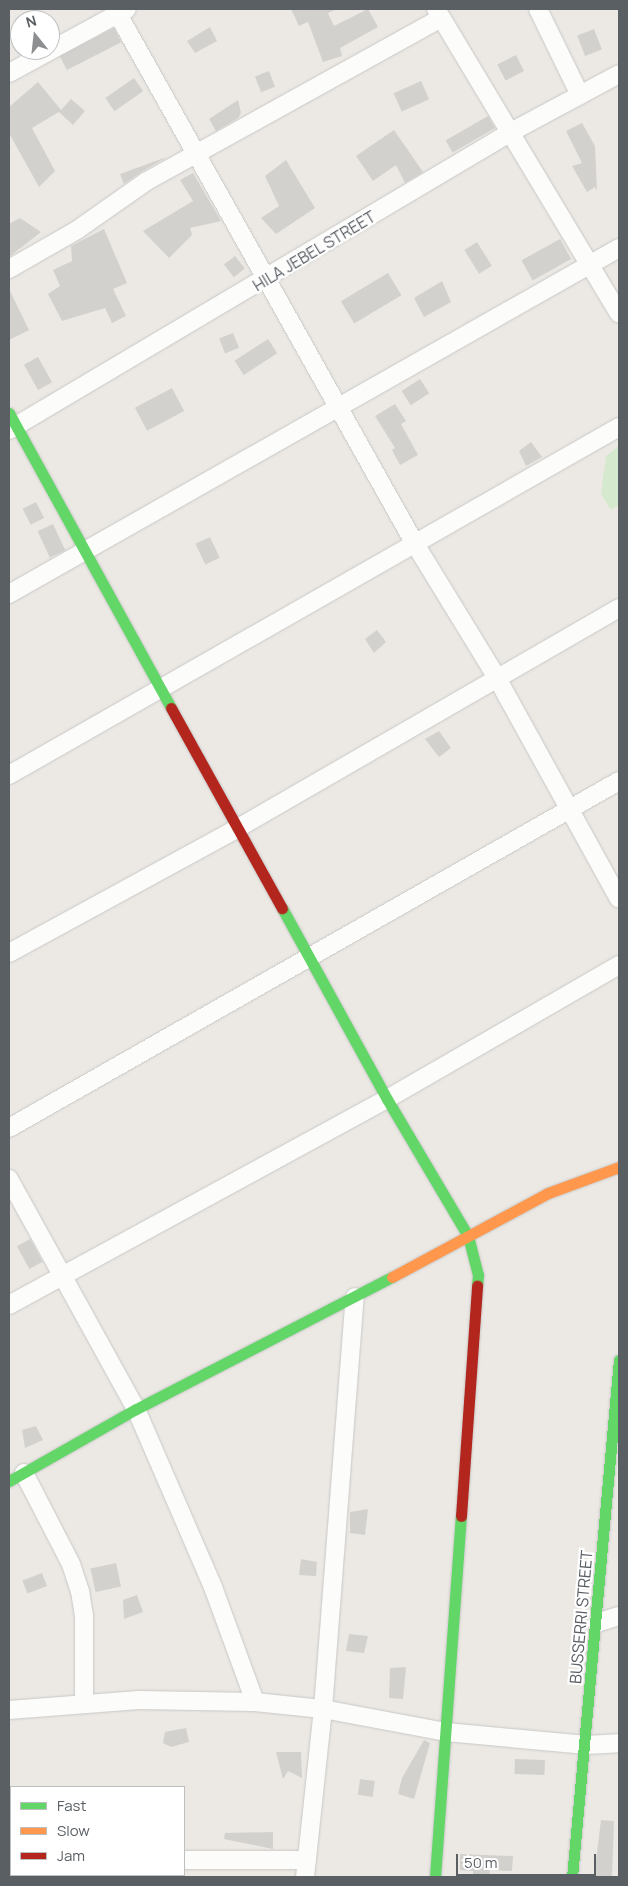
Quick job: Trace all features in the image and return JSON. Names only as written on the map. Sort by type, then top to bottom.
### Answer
[{"type":"street","points":[[538,9],[580,95]]},
{"type":"street","points":[[9,73],[120,10],[196,153],[269,278],[415,544],[497,678],[571,808],[619,899]]},
{"type":"street","points":[[9,269],[78,230],[147,181],[439,13],[619,313]]},
{"type":"street","name":"HILA JEBEL STREET","points":[[11,423],[269,278],[511,132],[619,74]]},
{"type":"street","points":[[9,594],[340,408],[619,248]]},
{"type":"street","points":[[11,423],[163,690],[387,1099],[468,1236],[478,1275],[435,1877]]},
{"type":"street","points":[[9,775],[163,690],[619,427]]},
{"type":"street","points":[[9,953],[238,828],[619,608]]},
{"type":"street","points":[[9,1128],[619,782]]},
{"type":"street","points":[[9,1305],[387,1099],[619,965]]},
{"type":"street","points":[[9,1482],[136,1408],[355,1297],[548,1193],[619,1167]]},
{"type":"street","points":[[9,1179],[136,1408],[213,1587],[255,1702]]},
{"type":"street","points":[[185,1860],[306,1869],[323,1709],[355,1297]]},
{"type":"street","name":"BUSSERRI STREET","points":[[572,1877],[597,1623],[619,1360]]},
{"type":"street","points":[[24,1473],[71,1564],[80,1591],[84,1703]]},
{"type":"street","points":[[597,1623],[619,1616]]},
{"type":"street","points":[[9,1710],[139,1700],[255,1702],[323,1709],[446,1732],[586,1744],[619,1743]]},
{"type":"green space","points":[[619,446],[619,505],[611,510],[601,494],[606,456]]},
{"type":"building","points":[[291,9],[337,9],[328,13],[334,26],[368,9],[378,27],[340,48],[342,56],[323,62],[308,22],[299,26]]},
{"type":"building","points":[[210,27],[217,41],[195,53],[187,41]]},
{"type":"building","points":[[114,28],[121,42],[67,70],[60,56]]},
{"type":"building","points":[[594,29],[602,50],[585,56],[577,35]]},
{"type":"building","points":[[516,55],[524,71],[505,81],[497,65]]},
{"type":"building","points":[[269,71],[275,87],[261,92],[255,76]]},
{"type":"building","points":[[134,78],[143,91],[115,111],[105,98]]},
{"type":"building","points":[[421,81],[429,99],[402,111],[394,93]]},
{"type":"building","points":[[38,82],[61,110],[71,99],[85,111],[73,125],[59,112],[32,128],[55,171],[39,187],[9,133],[9,107]]},
{"type":"building","points":[[238,100],[241,113],[238,118],[216,131],[209,119]]},
{"type":"building","points":[[488,116],[495,128],[453,153],[446,140]]},
{"type":"building","points":[[582,123],[595,146],[597,191],[595,187],[587,192],[572,166],[582,163],[566,131]]},
{"type":"building","points":[[394,130],[423,172],[405,183],[396,165],[373,181],[356,156]]},
{"type":"building","points":[[167,157],[141,172],[124,184],[120,174]]},
{"type":"building","points":[[286,160],[315,208],[276,234],[261,218],[279,206],[265,176]]},
{"type":"building","points":[[193,173],[221,221],[190,228],[192,235],[169,258],[143,231],[193,201],[180,180]]},
{"type":"building","points":[[20,218],[41,232],[9,257],[9,224]]},
{"type":"building","points":[[104,229],[127,283],[113,289],[126,316],[112,323],[105,308],[62,321],[48,294],[60,286],[53,270],[72,261],[71,246]]},
{"type":"building","points":[[560,239],[571,259],[533,280],[522,260]]},
{"type":"building","points":[[477,242],[492,266],[479,274],[464,250]]},
{"type":"building","points":[[235,256],[245,269],[234,277],[224,265]]},
{"type":"building","points":[[388,273],[401,295],[354,324],[341,301]]},
{"type":"building","points":[[442,281],[451,302],[424,317],[414,298]]},
{"type":"building","points":[[9,289],[29,330],[9,340]]},
{"type":"building","points":[[233,333],[239,348],[225,353],[219,339]]},
{"type":"building","points":[[268,339],[277,353],[244,375],[234,361]]},
{"type":"building","points":[[38,357],[52,382],[38,390],[24,365]]},
{"type":"building","points":[[420,379],[429,393],[411,405],[402,391]]},
{"type":"building","points":[[172,388],[184,411],[147,431],[135,408]]},
{"type":"building","points":[[395,404],[406,421],[401,424],[418,455],[400,465],[392,450],[395,448],[375,416]]},
{"type":"building","points":[[531,442],[542,457],[526,466],[519,451]]},
{"type":"building","points":[[36,502],[44,518],[31,525],[23,509]]},
{"type":"building","points":[[53,524],[65,550],[50,557],[38,531]]},
{"type":"building","points":[[210,537],[220,558],[205,565],[195,544]]},
{"type":"building","points":[[377,630],[386,642],[374,653],[365,639]]},
{"type":"building","points":[[439,731],[451,748],[439,757],[425,739]]},
{"type":"building","points":[[30,1239],[43,1262],[29,1269],[17,1246]]},
{"type":"building","points":[[36,1426],[43,1440],[25,1448],[22,1430]]},
{"type":"building","points":[[368,1509],[365,1535],[350,1533],[350,1512]]},
{"type":"building","points":[[301,1559],[317,1562],[316,1576],[299,1575]]},
{"type":"building","points":[[116,1563],[121,1586],[96,1592],[91,1568]]},
{"type":"building","points":[[42,1573],[47,1586],[27,1594],[22,1581]]},
{"type":"building","points":[[137,1595],[143,1612],[124,1619],[123,1600]]},
{"type":"building","points":[[349,1634],[368,1636],[364,1653],[346,1651]]},
{"type":"building","points":[[406,1667],[403,1699],[389,1698],[390,1668]]},
{"type":"building","points":[[186,1728],[189,1742],[171,1747],[163,1743],[165,1732]]},
{"type":"building","points":[[424,1740],[430,1743],[414,1799],[398,1794],[402,1778]]},
{"type":"building","points":[[276,1752],[301,1752],[302,1778],[288,1771],[283,1779]]},
{"type":"building","points":[[515,1759],[545,1760],[544,1775],[514,1774]]},
{"type":"building","points":[[360,1779],[375,1781],[373,1797],[358,1795]]},
{"type":"building","points":[[601,1820],[614,1821],[612,1877],[594,1877]]},
{"type":"building","points":[[273,1832],[273,1849],[224,1839],[225,1833]]},
{"type":"building","points":[[460,1854],[513,1856],[512,1871],[490,1870],[489,1877],[473,1877],[473,1871],[460,1870]]},
{"type":"traffic: fast","points":[[9,413],[171,708]]},
{"type":"traffic: fast","points":[[282,908],[387,1099],[468,1236],[478,1275],[477,1286]]},
{"type":"traffic: fast","points":[[9,1481],[136,1409],[392,1277]]},
{"type":"traffic: fast","points":[[572,1877],[619,1360]]},
{"type":"traffic: fast","points":[[435,1877],[461,1516]]},
{"type":"traffic: slow","points":[[392,1277],[548,1193],[619,1167]]},
{"type":"traffic: jam","points":[[171,708],[282,908]]},
{"type":"traffic: jam","points":[[461,1516],[477,1286]]}]
